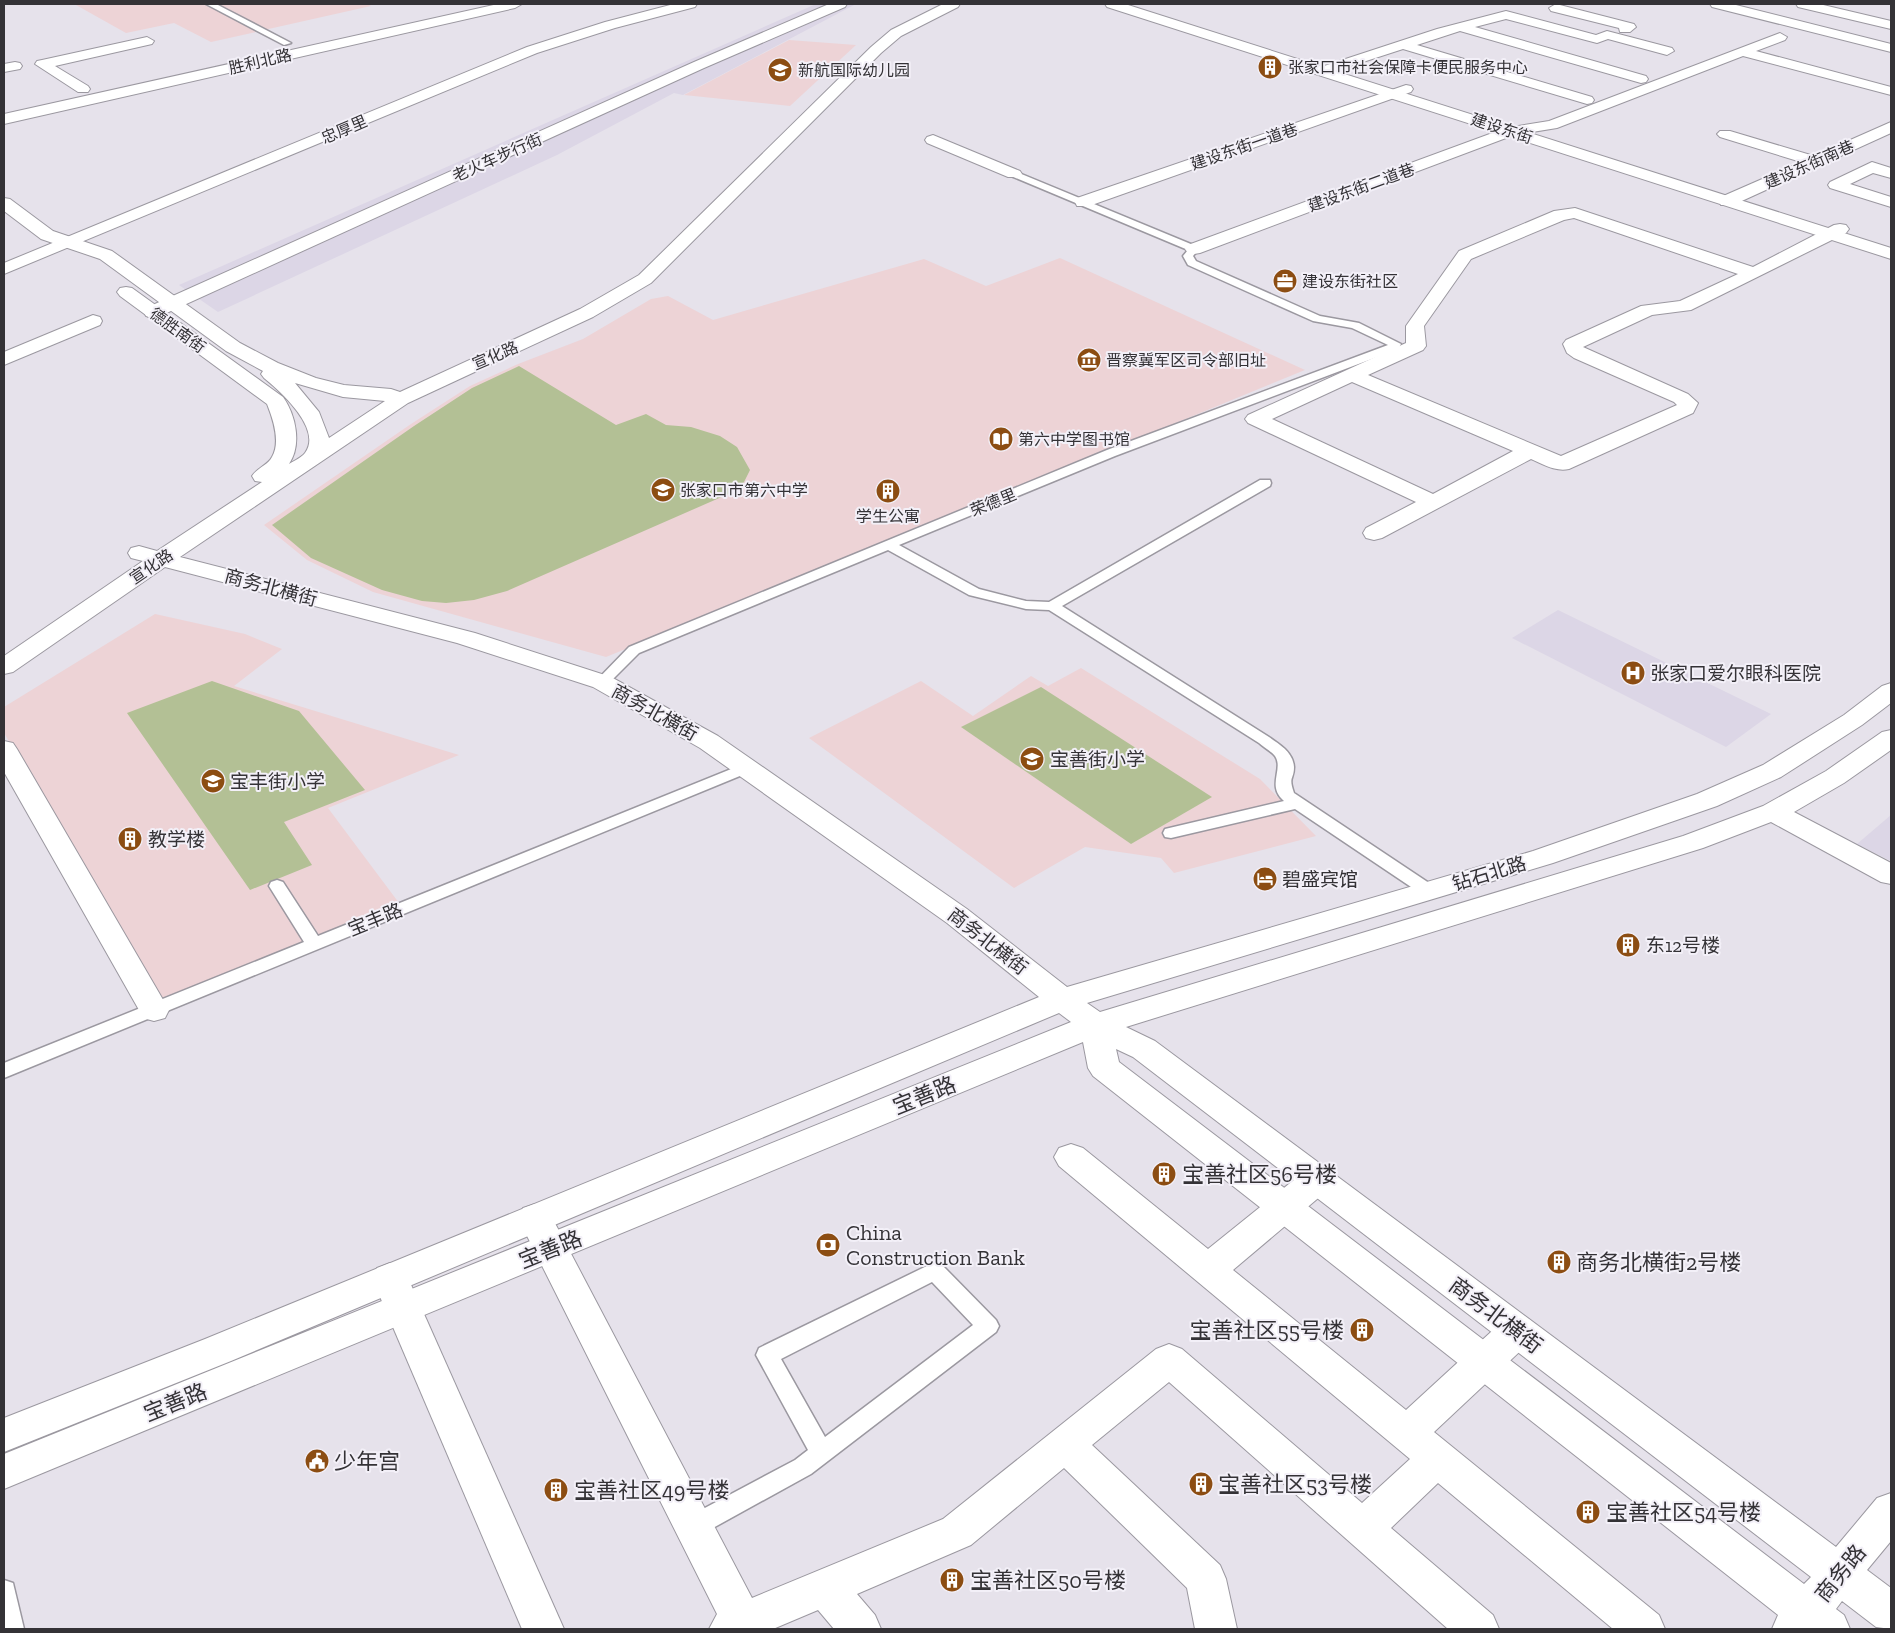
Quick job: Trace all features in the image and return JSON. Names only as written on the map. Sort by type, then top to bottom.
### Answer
[{"type":"main road","name":"胜利北路","points":[[4,106],[459,4]]},
{"type":"main road","name":"胜利北路","points":[[4,118],[515,4]]},
{"type":"main road","name":"忠厚里","points":[[4,268],[62,246],[532,50],[635,17],[690,4]]},
{"type":"main road","name":"老火车步行街","points":[[153,312],[712,59],[840,4]]},
{"type":"main road","name":"宣化路","points":[[4,647],[315,451],[396,397],[473,356],[563,316],[633,275],[861,48],[882,31],[914,11],[931,4]]},
{"type":"main road","name":"宣化路","points":[[396,397],[573,321],[613,301],[645,279],[876,50],[896,33],[953,4]]},
{"type":"main road","name":"建设东街","points":[[1112,4],[1529,129],[1733,199]]},
{"type":"main road","name":"建设东街","points":[[1142,4],[1330,69]]},
{"type":"main road","points":[[1717,4],[1891,48]]},
{"type":"main road","points":[[1803,4],[1891,25]]},
{"type":"main road","points":[[1330,69],[1459,27],[1506,15],[1597,39],[1629,27],[1556,8]]},
{"type":"main road","points":[[1459,27],[1641,79]]},
{"type":"main road","points":[[1607,35],[1667,51]]},
{"type":"main road","name":"建设东街二道巷","points":[[1194,249],[1510,131],[1552,125],[1780,37]]},
{"type":"main road","points":[[83,89],[42,64],[147,41]]},
{"type":"main road","points":[[1402,45],[1587,100]]},
{"type":"main road","points":[[1743,52],[1891,91]]},
{"type":"main road","name":"建设东街","points":[[1400,91],[1510,131],[1733,199],[1835,232],[1891,254]]},
{"type":"main road","name":"建设东街一道巷","points":[[1083,202],[1400,91]]},
{"type":"main road","name":"建设东街南巷","points":[[1733,199],[1891,127]]},
{"type":"main road","points":[[1725,134],[1852,177]]},
{"type":"main road","points":[[932,140],[1014,174]]},
{"type":"main road","points":[[1891,173],[1872,167],[1836,185],[1891,202]]},
{"type":"main road","name":"德胜南街","points":[[4,203],[276,401],[283,420],[284,454],[279,463],[263,476]]},
{"type":"main road","points":[[1433,502],[1255,419],[1416,346],[1415,326],[1465,255],[1560,215],[1575,214],[1754,272]]},
{"type":"main road","name":"德胜南街","points":[[4,223],[29,241],[106,255],[283,383],[300,399],[312,418],[315,451]]},
{"type":"main road","name":"建设东街","points":[[1835,232],[1891,245]]},
{"type":"main road","points":[[1352,375],[1561,464],[1686,409],[1688,403],[1681,398],[1581,354],[1574,349],[1573,344],[1648,310],[1684,306],[1835,232]]},
{"type":"main road","points":[[4,359],[93,320]]},
{"type":"main road","name":"德胜南街","points":[[233,347],[309,382],[343,391],[396,397]]},
{"type":"main road","name":"宣化路","points":[[4,668],[150,555],[263,476],[315,451]]},
{"type":"main road","points":[[1374,533],[1530,451]]},
{"type":"main road","name":"商务北横街","points":[[150,555],[466,638],[602,682],[709,742],[956,916],[1095,1025],[1144,1049],[1891,1614]]},
{"type":"main road","name":"钻石北路","points":[[1063,999],[1543,857],[1708,800],[1772,771],[1853,720],[1891,691]]},
{"type":"main road","name":"钻石北路","points":[[1095,1025],[1693,842],[1773,812],[1834,777],[1890,740]]},
{"type":"main road","points":[[4,749],[154,1010]]},
{"type":"main road","points":[[1773,812],[1891,875]]},
{"type":"main road","name":"宝善路","points":[[4,1472],[396,1294],[543,1233],[1063,999]]},
{"type":"main road","points":[[1095,1025],[1104,1068],[1484,1362],[1810,1624]]},
{"type":"main road","name":"宝善路","points":[[543,1233],[1095,1025]]},
{"type":"main road","points":[[1071,1157],[1644,1629]]},
{"type":"main road","points":[[1208,1270],[1317,1180]]},
{"type":"main road","points":[[543,1233],[694,1526],[736,1626],[957,1532],[1169,1360],[1478,1629]]},
{"type":"main road","points":[[396,1294],[543,1629]]},
{"type":"main road","name":"宝善路","points":[[4,1435],[396,1294]]},
{"type":"main road","points":[[1406,1434],[1517,1331]]},
{"type":"main road","points":[[1065,1444],[1206,1580],[1216,1629]]},
{"type":"main road","points":[[1362,1529],[1438,1459]]},
{"type":"main road","name":"商务路","points":[[1810,1624],[1838,1573],[1891,1511]]},
{"type":"main road","points":[[825,1587],[860,1629]]},
{"type":"lane","points":[[210,4],[287,43]]},
{"type":"lane","points":[[1014,174],[1194,249]]},
{"type":"lane","name":"荣德里","points":[[602,682],[634,650],[1111,453],[1394,347],[1395,344],[1355,325],[1316,319],[1192,264],[1188,256],[1194,249]]},
{"type":"lane","points":[[1052,606],[1265,484]]},
{"type":"lane","points":[[890,545],[974,592],[1026,605],[1052,606],[1264,740],[1282,754],[1286,767],[1282,781],[1287,796],[1428,891]]},
{"type":"lane","name":"宝丰路","points":[[4,1071],[746,768]]},
{"type":"lane","points":[[1171,833],[1297,803]]},
{"type":"lane","points":[[277,886],[314,944]]},
{"type":"lane","points":[[694,1526],[803,1467],[822,1453],[988,1326],[935,1271],[767,1355],[822,1453]]},
{"type":"lane","points":[[4,1591],[12,1629]]},
{"type":"shaded area","points":[[367,4],[371,6],[211,42],[174,23],[126,33],[76,5]]},
{"type":"shaded area","points":[[816,4],[856,4],[683,95],[674,93],[557,155],[218,312],[179,285]]},
{"type":"shaded area","name":"新航国际幼儿园","points":[[789,40],[856,45],[790,106],[684,95]]},
{"type":"shaded area","name":"张家口市第六中学","points":[[1060,258],[1305,370],[606,657],[373,592],[307,560],[264,525],[411,424],[470,386],[518,364],[583,339],[651,299],[668,296],[713,320],[924,259],[986,286]]},
{"type":"shaded area","name":"张家口爱尔眼科医院","points":[[1558,610],[1771,714],[1726,747],[1512,638]]},
{"type":"shaded area","name":"宝丰街小学","points":[[155,614],[245,634],[282,649],[234,686],[459,755],[328,808],[399,903],[163,999],[4,733],[4,707]]},
{"type":"shaded area","name":"宝善街小学","points":[[1081,668],[1260,779],[1316,836],[1174,873],[1161,858],[1085,847],[1014,888],[809,738],[921,681],[973,716],[1031,676],[1048,686]]},
{"type":"shaded area","points":[[1891,815],[1891,861],[1857,844]]},
{"type":"green space","points":[[519,366],[616,425],[646,414],[666,425],[691,427],[720,436],[737,447],[750,470],[744,482],[733,492],[507,591],[474,600],[446,603],[422,601],[382,590],[311,558],[272,525],[472,388]]},
{"type":"green space","points":[[212,681],[299,711],[365,790],[284,822],[312,865],[250,890],[127,713]]},
{"type":"green space","points":[[1041,687],[1212,797],[1131,844],[961,727]]},
{"type":"place","name":"张家口市社会保障卡便民服务中心","points":[[1270,67]]},
{"type":"place","name":"新航国际幼儿园","points":[[780,70]]},
{"type":"place","name":"建设东街社区","points":[[1285,281]]},
{"type":"place","name":"晋察冀军区司令部旧址","points":[[1089,360]]},
{"type":"place","name":"第六中学图书馆","points":[[1001,439]]},
{"type":"place","name":"张家口市第六中学","points":[[663,490]]},
{"type":"place","name":"学生公寓","points":[[888,491]]},
{"type":"place","name":"张家口爱尔眼科医院","points":[[1633,673]]},
{"type":"place","name":"宝善街小学","points":[[1032,759]]},
{"type":"place","name":"宝丰街小学","points":[[213,781]]},
{"type":"place","name":"教学楼","points":[[130,839]]},
{"type":"place","name":"碧盛宾馆","points":[[1265,879]]},
{"type":"place","name":"东12号楼","points":[[1628,945]]},
{"type":"place","name":"宝善社区56号楼","points":[[1164,1174]]},
{"type":"place","name":"China Construction Bank","points":[[828,1245]]},
{"type":"place","name":"商务北横街2号楼","points":[[1559,1262]]},
{"type":"place","name":"宝善社区55号楼","points":[[1362,1330]]},
{"type":"place","name":"少年宫","points":[[317,1461]]},
{"type":"place","name":"宝善社区53号楼","points":[[1201,1484]]},
{"type":"place","name":"宝善社区49号楼","points":[[556,1490]]},
{"type":"place","name":"宝善社区54号楼","points":[[1588,1512]]},
{"type":"place","name":"宝善社区50号楼","points":[[952,1580]]}]
